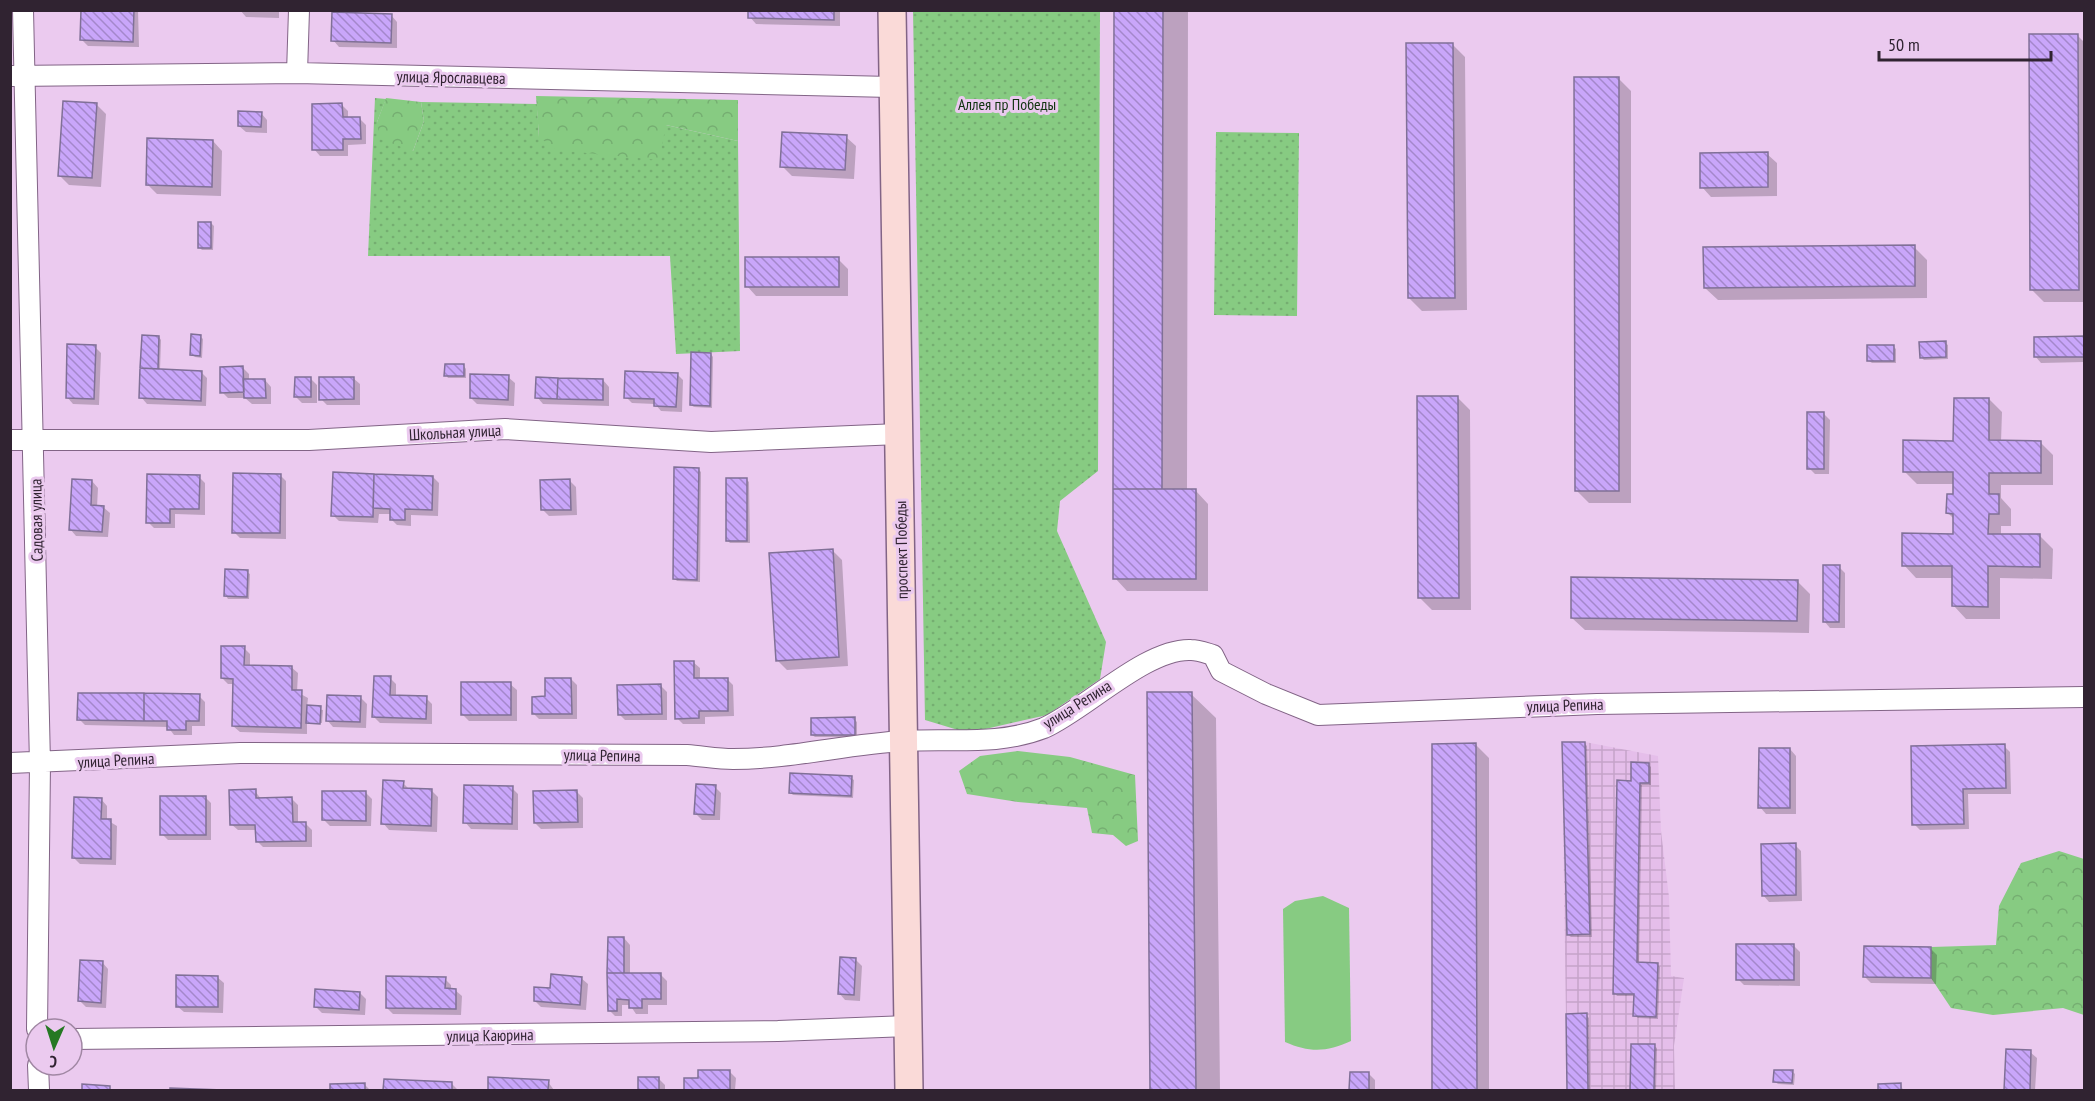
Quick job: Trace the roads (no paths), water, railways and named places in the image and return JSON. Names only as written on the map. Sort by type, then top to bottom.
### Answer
[{"type":"street","name":"Садовая улица","points":[[23,10],[18,77],[34,440],[40,764],[37,1017]]},
{"type":"street","points":[[297,73],[299,10]]},
{"type":"street","name":"проспект Победы","points":[[892,10],[891,87],[905,741],[909,1090]]},
{"type":"street","name":"улица Ярославцева","points":[[18,77],[297,73],[891,87]]},
{"type":"street","name":"Школьная улица","points":[[10,440],[309,440],[505,429],[711,442],[899,434]]},
{"type":"street","name":"улица Репина","points":[[10,763],[40,764],[251,753],[687,755],[733,759],[905,741],[970,742],[1007,738],[1044,728],[1087,703],[1118,679],[1166,655],[1190,649],[1213,655],[1221,671],[1266,694],[1318,715],[1597,704],[2085,697]]},
{"type":"street","name":"улица Каюрина","points":[[84,1040],[778,1031],[908,1026]]},
{"type":"park label","name":"Аллея пр Победы","points":[[1007,104]]}]
